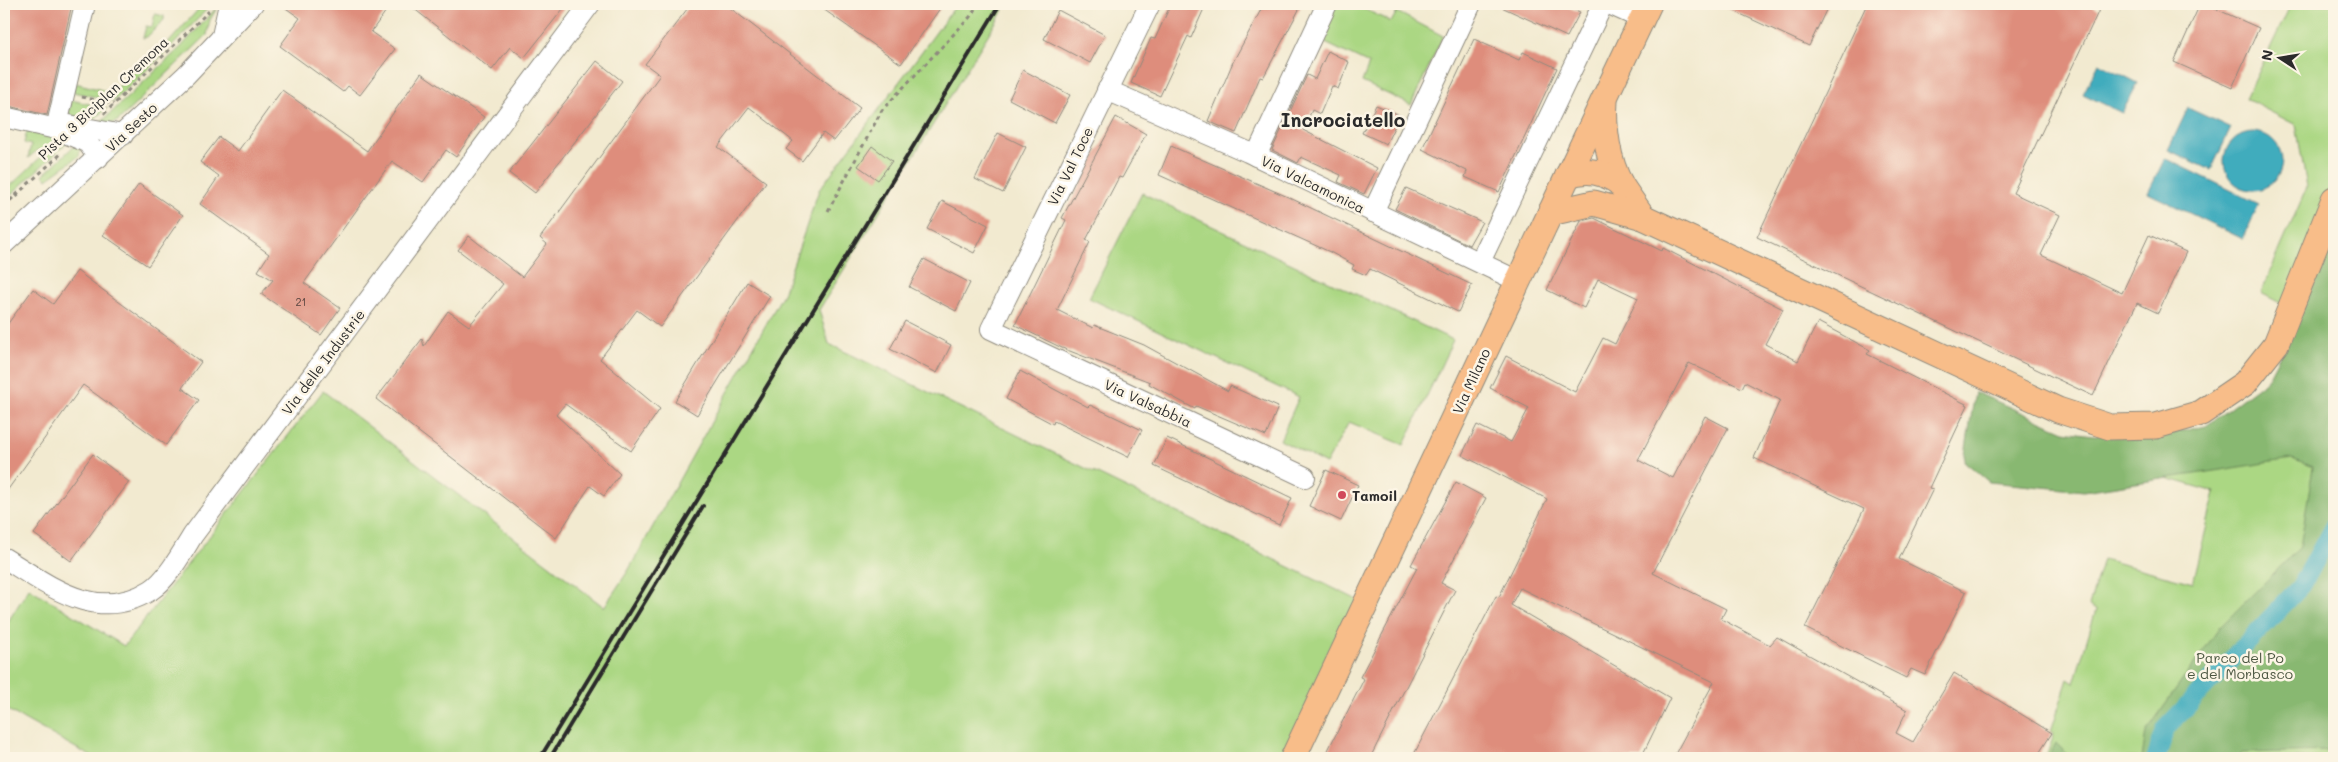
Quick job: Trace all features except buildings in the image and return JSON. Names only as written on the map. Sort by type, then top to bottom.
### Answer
[{"type":"main road","name":"Via Milano","points":[[1293,758],[1646,11]]},
{"type":"main road","points":[[1606,95],[1607,137],[1612,160],[1620,184],[1643,217]]},
{"type":"main road","points":[[1620,184],[1599,172],[1581,171],[1568,175],[1573,184],[1594,203],[1643,217],[2058,410],[2110,427],[2156,426],[2200,413],[2245,383],[2276,344],[2334,199]]},
{"type":"main road","points":[[1550,213],[1594,203]]},
{"type":"street","points":[[56,129],[85,4]]},
{"type":"street","points":[[222,38],[229,4]]},
{"type":"street","name":"Via Sesto","points":[[4,244],[123,135],[222,38],[252,4]]},
{"type":"street","name":"Via delle Industrie","points":[[4,558],[67,596],[102,605],[130,600],[152,590],[172,567],[193,535],[590,4]]},
{"type":"street","name":"Via Val Toce","points":[[991,328],[1150,4]]},
{"type":"street","points":[[1256,156],[1327,4]]},
{"type":"street","points":[[1373,212],[1471,4]]},
{"type":"street","points":[[1480,262],[1603,4]]},
{"type":"street","points":[[1609,4],[1646,11]]},
{"type":"street","name":"Via Valcamonica","points":[[1107,90],[1256,156],[1518,281]]},
{"type":"street","points":[[4,117],[82,134],[123,135]]},
{"type":"street","points":[[82,134],[98,158]]},
{"type":"street","name":"Via Valsabbia","points":[[991,328],[1305,477]]},
{"type":"path","points":[[828,211],[882,110],[970,17],[978,4]]},
{"type":"path","name":"Pista 3 Biciplan Cremona","points":[[4,206],[114,104],[210,10]]},
{"type":"path","points":[[64,92],[114,104]]},
{"type":"path","points":[[16,194],[21,200]]},
{"type":"green space","points":[[203,4],[212,4],[175,43],[114,101],[73,92],[75,83],[106,91],[116,89],[171,40]]},
{"type":"green space","points":[[957,4],[1007,4],[819,310],[829,344],[1370,606],[1299,758],[94,758],[4,708],[4,628],[29,588],[124,646],[323,391],[604,607],[628,571],[783,294],[819,190]]},
{"type":"green space","points":[[1336,4],[1354,4],[1391,22],[1397,12],[1443,36],[1411,105],[1362,82],[1369,64],[1319,40]]},
{"type":"green space","points":[[2291,4],[2334,4],[2334,217],[2301,314],[2261,293],[2307,187],[2296,125],[2246,99]]},
{"type":"green space","points":[[218,6],[210,20],[207,35],[119,120],[110,125],[97,126],[181,47]]},
{"type":"green space","points":[[155,14],[164,16],[164,20],[147,37],[143,38],[146,26],[152,27]]},
{"type":"green space","points":[[71,100],[107,108],[87,125],[68,117]]},
{"type":"green space","points":[[27,131],[70,140],[4,201],[4,192],[44,154],[39,149],[28,158],[31,145],[24,143]]},
{"type":"green space","points":[[75,145],[80,149],[79,156],[47,179],[43,175]]},
{"type":"green space","points":[[1142,193],[1453,340],[1404,445],[1349,422],[1326,464],[1280,440],[1299,397],[1089,298]]},
{"type":"green space","points":[[2334,217],[2334,751],[2242,753],[2238,758],[2142,758],[2146,732],[2220,627],[2300,547],[2313,467],[2292,459],[2084,491],[1989,482],[1964,461],[1975,392],[2064,431],[2093,435],[2159,436],[2206,426],[2267,380],[2301,314]]},
{"type":"green space","name":"Parco del Po e del Morbasco","points":[[2334,251],[2334,758],[2046,758],[2054,733],[2051,731],[2068,679],[2074,683],[2096,610],[2089,606],[2103,559],[2193,583],[2215,492],[2128,467],[2164,436],[2211,426],[2268,386]]},
{"type":"green space","points":[[2056,743],[2071,758],[2048,758]]},
{"type":"water","points":[[2099,63],[2138,83],[2122,113],[2083,94]]},
{"type":"water","points":[[2188,108],[2231,128],[2211,170],[2168,150]]},
{"type":"water","points":[[2253,132],[2264,134],[2277,145],[2282,161],[2280,172],[2269,185],[2253,190],[2242,188],[2229,177],[2224,161],[2226,150],[2237,137]]},
{"type":"water","points":[[2165,158],[2259,204],[2243,239],[2148,193]]},
{"type":"waterway","points":[[2156,758],[2166,728],[2302,585],[2334,526]]},
{"type":"railway","points":[[540,758],[1000,4]]},
{"type":"railway","points":[[550,758],[703,506]]},
{"type":"place","name":"Tamoil","points":[[1342,495]]},
{"type":"district","name":"Incrociatello","points":[[1343,119]]}]
